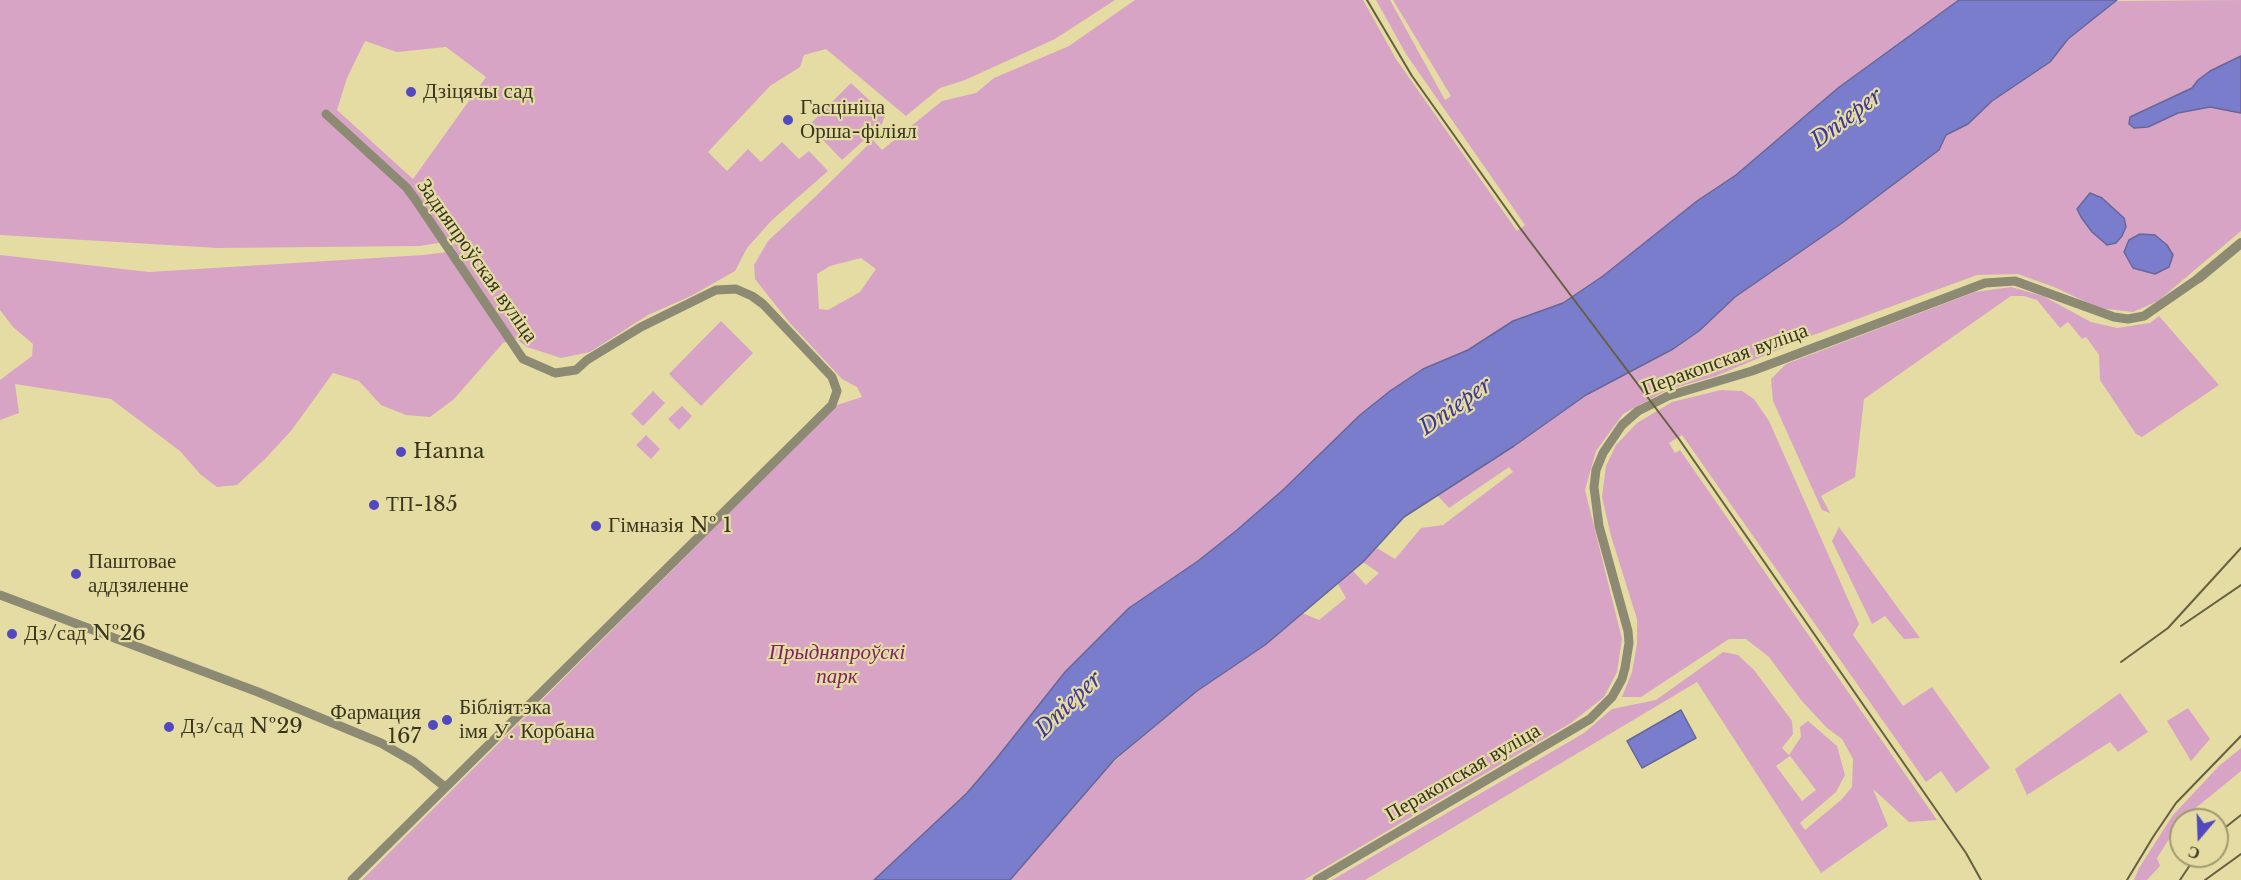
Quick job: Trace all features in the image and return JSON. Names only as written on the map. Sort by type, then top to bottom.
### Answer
[{"type":"street","name":"Задняпроўская вуліца","points":[[326,114],[416,199],[523,358],[555,373],[576,370],[587,360],[641,327],[716,290],[736,289],[763,304],[832,376],[837,391],[832,405],[352,880]]},
{"type":"street","points":[[2199,278],[2241,243]]},
{"type":"street","name":"Перакопская вуліца","points":[[1317,880],[1590,719],[1612,697],[1622,679],[1629,642],[1599,526],[1594,487],[1596,470],[1607,446],[1622,425],[1638,411],[1668,396],[1752,371],[1985,283],[2015,281],[2114,317],[2128,319],[2148,313],[2199,278]]},
{"type":"street","points":[[0,595],[258,692],[381,742],[429,773],[445,787]]},
{"type":"green space","points":[[0,0],[1115,0],[1055,39],[965,80],[940,88],[906,116],[826,49],[804,55],[800,67],[770,86],[708,152],[727,171],[748,149],[761,162],[782,142],[799,159],[809,151],[828,171],[771,221],[747,248],[735,271],[691,296],[648,315],[590,352],[561,358],[527,347],[516,339],[503,343],[454,399],[430,417],[406,415],[381,405],[359,381],[333,373],[291,431],[237,485],[217,487],[200,474],[180,451],[111,399],[15,384],[19,413],[0,420],[0,380],[32,356],[33,344],[13,327],[0,310],[0,255],[149,272],[456,251],[450,241],[420,246],[218,248],[0,235]],"holes":[[[365,41],[397,52],[446,47],[486,77],[413,179],[337,110],[347,78]]]},
{"type":"green space","name":"Прыдняпроўскі парк","points":[[1135,0],[1363,0],[1396,59],[1517,231],[1525,225],[1406,54],[1376,0],[1390,0],[1445,100],[1451,96],[1393,0],[1959,0],[1838,88],[1736,175],[1697,201],[1603,276],[1564,303],[1513,321],[1468,350],[1423,369],[1360,415],[1284,489],[1237,530],[1198,561],[1129,608],[1065,672],[967,793],[874,880],[362,880],[837,405],[862,397],[857,387],[842,379],[789,322],[755,279],[754,265],[768,241],[873,140],[882,150],[942,101],[976,93],[994,78],[1069,46]],"holes":[[[861,258],[876,269],[860,292],[828,310],[819,309],[817,274],[830,266]]]},
{"type":"green space","points":[[2241,0],[2241,56],[2210,71],[2192,88],[2130,117],[2148,127],[2178,113],[2210,107],[2241,113],[2241,231],[2158,301],[2133,312],[2099,308],[2054,287],[2018,274],[1977,275],[1811,336],[1716,376],[1667,390],[1623,414],[1596,451],[1585,490],[1622,639],[1617,672],[1604,697],[1571,723],[1304,880],[1010,880],[1101,773],[1197,691],[1265,645],[1302,613],[1319,620],[1346,598],[1338,584],[1352,570],[1366,585],[1379,573],[1363,562],[1377,548],[1395,559],[1421,528],[1443,525],[1513,472],[1509,467],[1449,508],[1437,495],[1514,446],[1586,395],[1673,349],[1699,331],[1735,297],[1842,223],[1939,150],[1946,135],[1968,124],[1992,101],[2050,62],[2068,39],[2115,1]]},
{"type":"green space","points":[[851,83],[885,115],[882,124],[842,160],[809,125]]},
{"type":"green space","points":[[2011,287],[2043,296],[2091,322],[2117,328],[2150,323],[2159,316],[2219,385],[2142,437],[2136,434],[2100,380],[2099,355],[2086,337],[2082,339],[2068,322],[2060,328],[2037,300],[2024,296],[2011,296],[1864,399],[1855,477],[1821,496],[1830,513],[1822,510],[1773,401],[1771,379],[1786,364],[1975,292]]},
{"type":"green space","points":[[721,321],[753,353],[701,406],[669,374]]},
{"type":"green space","points":[[1721,390],[1742,391],[1754,399],[1769,421],[1859,624],[1853,635],[1903,706],[1932,687],[1990,768],[1956,793],[1941,771],[1926,782],[1682,435],[1669,443],[1675,453],[1680,450],[1937,820],[1909,822],[1873,789],[1888,826],[1821,873],[1697,682],[1365,880],[1332,880],[1584,733],[1612,709],[1656,700],[1723,652],[1738,655],[1754,670],[1792,721],[1793,734],[1782,748],[1789,755],[1801,737],[1800,727],[1808,721],[1837,746],[1845,775],[1836,792],[1800,823],[1805,830],[1841,800],[1852,787],[1853,759],[1842,739],[1827,728],[1801,700],[1769,657],[1746,639],[1729,639],[1641,697],[1622,697],[1632,672],[1637,644],[1637,619],[1611,536],[1602,497],[1606,466],[1616,445],[1637,423],[1672,402]],"holes":[[[1790,756],[1816,790],[1802,801],[1776,766]]]},
{"type":"green space","points":[[653,391],[665,403],[643,426],[631,414]]},
{"type":"green space","points":[[682,406],[692,416],[679,430],[668,419]]},
{"type":"green space","points":[[646,435],[660,449],[651,459],[636,445]]},
{"type":"green space","points":[[1839,527],[1920,638],[1904,639],[1885,616],[1872,624],[1832,541]]},
{"type":"green space","points":[[2120,693],[2148,732],[2118,752],[2110,742],[2027,795],[2015,769]]},
{"type":"green space","points":[[2188,708],[2210,739],[2191,761],[2167,721]]},
{"type":"green space","points":[[2241,748],[2241,771],[2196,808],[2180,808],[2219,766]]},
{"type":"green space","points":[[2169,821],[2169,839],[2157,858],[2160,866],[2147,880],[2134,880],[2139,868]]},
{"type":"water","name":"Dnieper","points":[[1959,0],[2117,0],[2068,39],[2050,62],[1992,101],[1968,124],[1946,135],[1939,150],[1842,223],[1735,297],[1699,331],[1673,349],[1586,395],[1514,446],[1404,517],[1363,562],[1265,645],[1197,691],[1114,760],[1010,880],[874,880],[967,793],[1065,672],[1129,608],[1198,561],[1237,530],[1284,489],[1360,415],[1423,369],[1468,350],[1513,321],[1563,303],[1603,276],[1697,201],[1736,175],[1838,88]]},
{"type":"water","points":[[2241,56],[2241,113],[2210,107],[2178,113],[2148,127],[2134,128],[2129,124],[2130,117],[2192,88],[2210,71]]},
{"type":"water","points":[[2090,193],[2102,198],[2124,218],[2126,227],[2116,243],[2107,245],[2092,232],[2081,217],[2077,209]]},
{"type":"water","points":[[2140,234],[2155,235],[2167,245],[2173,255],[2169,267],[2155,274],[2133,268],[2124,252],[2129,240]]},
{"type":"water","points":[[1681,710],[1696,738],[1642,768],[1627,741]]},
{"type":"railway","points":[[1367,0],[1412,76],[1520,228],[1679,439],[1966,853],[1981,880]]},
{"type":"railway","points":[[2121,662],[2168,628],[2241,548]]},
{"type":"railway","points":[[2181,626],[2241,585]]},
{"type":"railway","points":[[2127,880],[2176,803],[2241,736]]},
{"type":"railway","points":[[2229,824],[2241,815]]},
{"type":"railway","points":[[2205,880],[2241,854]]},
{"type":"railway","points":[[2180,880],[2188,868]]},
{"type":"place","name":"Дзіцячы сад","points":[[411,92]]},
{"type":"place","name":"Гасцініца Орша-філіял","points":[[788,120]]},
{"type":"place","name":"Hanna","points":[[401,452]]},
{"type":"place","name":"ТП-185","points":[[374,505]]},
{"type":"place","name":"Гімназія № 1","points":[[596,526]]},
{"type":"place","name":"Паштовае аддзяленне","points":[[76,574]]},
{"type":"place","name":"Дз/сад №26","points":[[12,634]]},
{"type":"place","name":"Бібліятэка імя У. Корбана","points":[[447,720]]},
{"type":"place","name":"Фармация 167","points":[[433,725]]},
{"type":"place","name":"Дз/сад №29","points":[[169,727]]}]
